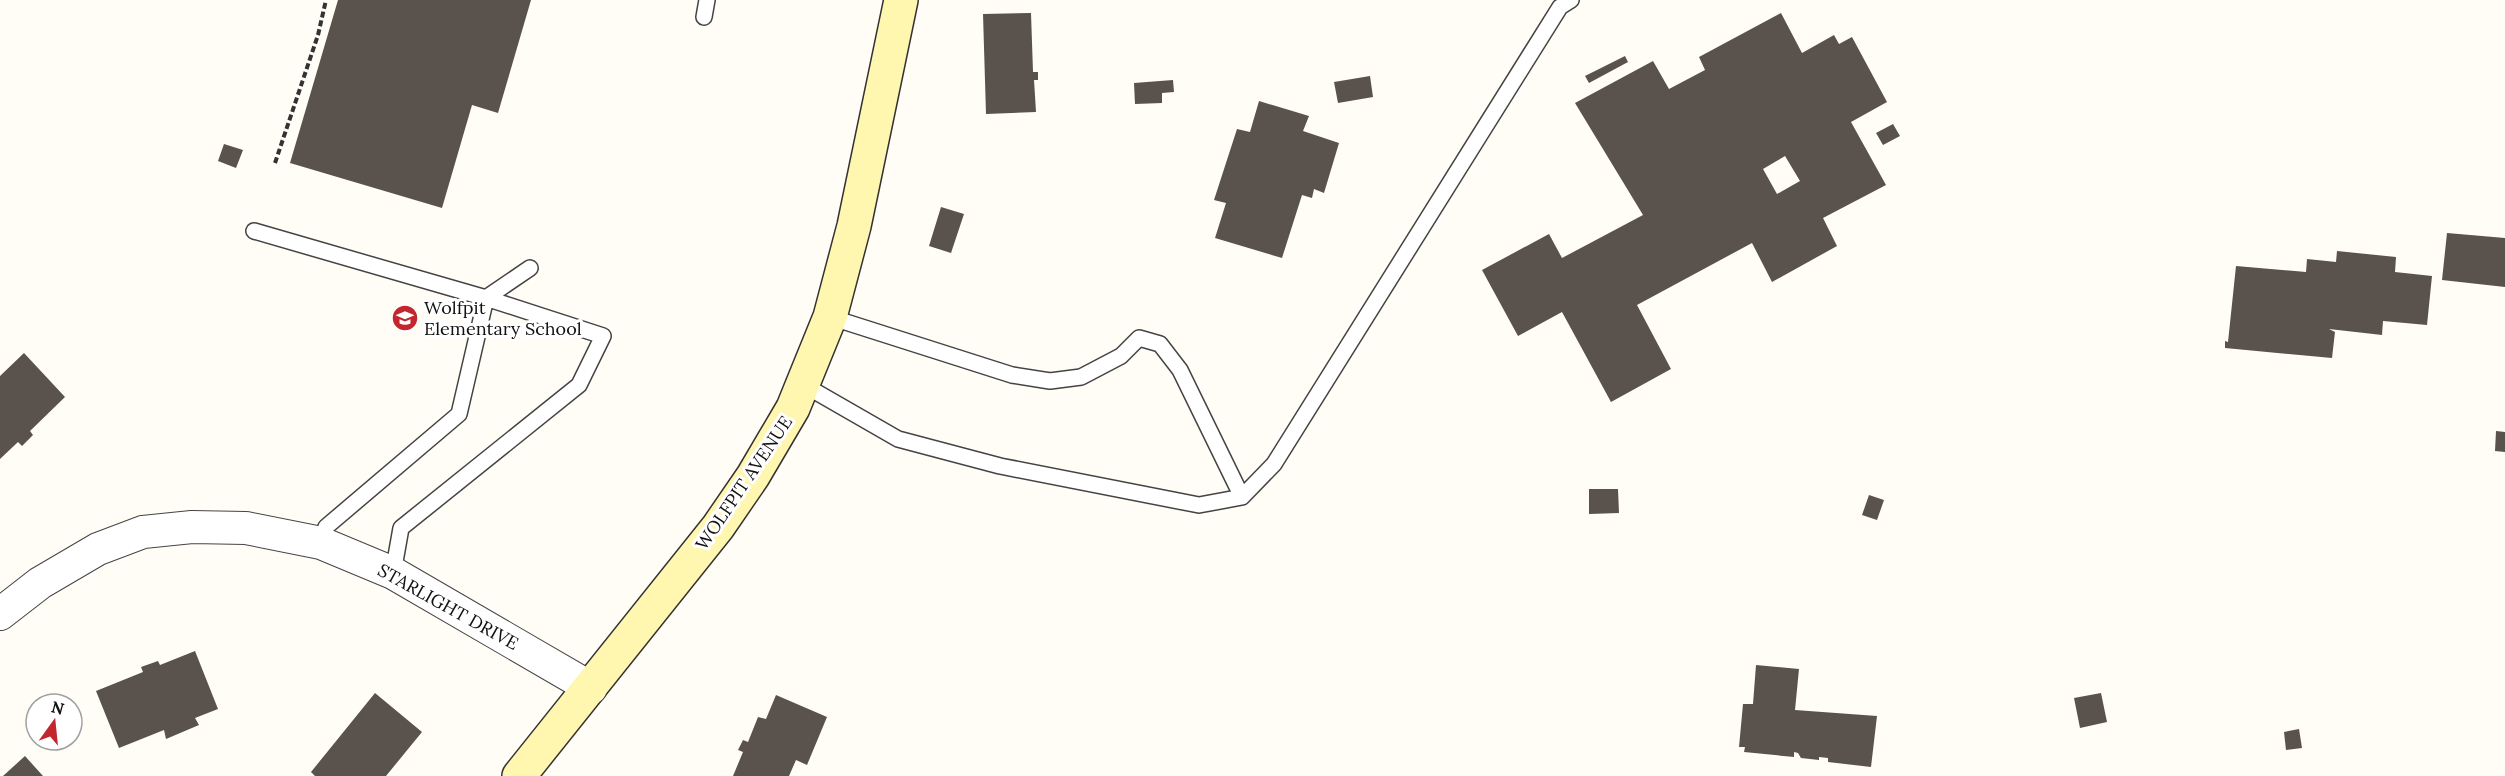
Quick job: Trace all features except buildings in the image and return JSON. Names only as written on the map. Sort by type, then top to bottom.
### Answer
[{"type":"street","name":"WOLFPIT AVENUE","points":[[519,776],[718,527],[782,431],[804,385],[830,317],[854,226],[901,0]]},
{"type":"street","name":"STARLIGHT DRIVE","points":[[0,614],[40,583],[98,549],[144,532],[192,527],[246,528],[321,543],[393,573],[591,688]]},
{"type":"lane","points":[[704,17],[707,0]]},
{"type":"lane","points":[[804,385],[898,439],[1000,466],[1199,505],[1242,497],[1274,464],[1560,7],[1570,0]]},
{"type":"lane","points":[[254,231],[486,298],[603,336],[579,385],[401,528],[393,573]]},
{"type":"lane","points":[[321,543],[326,527],[459,414],[486,298],[530,268]]},
{"type":"lane","points":[[830,317],[1012,375],[1050,381],[1081,377],[1121,356],[1139,338],[1160,344],[1180,370],[1242,497]]},
{"type":"path","points":[[275,164],[318,35],[326,0]]},
{"type":"place","name":"Wolfpit Elementary School","points":[[405,318]]}]
